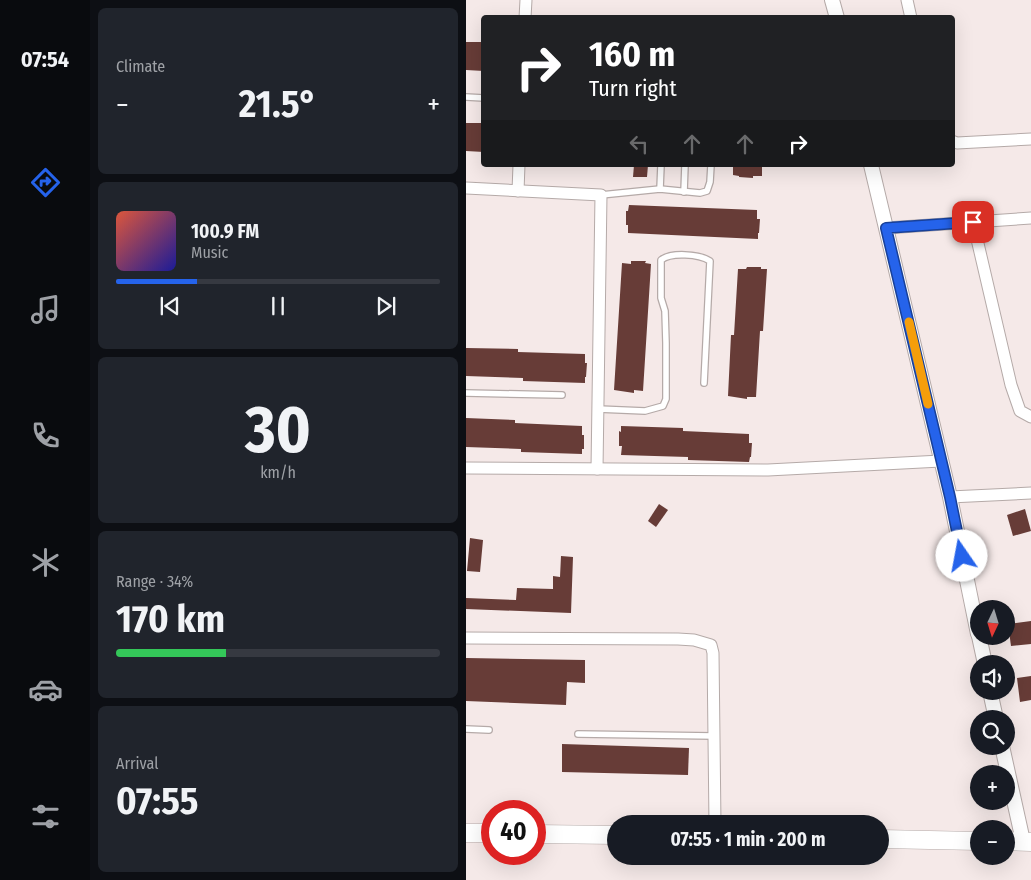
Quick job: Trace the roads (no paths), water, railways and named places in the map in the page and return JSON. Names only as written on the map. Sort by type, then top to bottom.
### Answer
[{"type":"main road","points":[[466,833],[481,833]]},
{"type":"main road","points":[[546,834],[607,835]]},
{"type":"main road","points":[[889,839],[970,841]]},
{"type":"street","points":[[525,15],[526,0]]},
{"type":"street","points":[[832,0],[835,15]]},
{"type":"street","points":[[907,0],[910,15]]},
{"type":"street","points":[[955,142],[1031,139]]},
{"type":"street","points":[[518,191],[520,167]]},
{"type":"street","points":[[871,167],[950,497],[972,600]]},
{"type":"street","points":[[466,188],[601,194],[597,469]]},
{"type":"street","points":[[886,228],[1031,218]]},
{"type":"street","points":[[973,222],[1011,386],[1020,411],[1031,417]]},
{"type":"street","points":[[466,468],[768,470],[941,460]]},
{"type":"street","points":[[950,497],[1031,493]]},
{"type":"street","points":[[466,638],[678,639],[694,640],[711,645],[714,652],[715,815]]},
{"type":"street","points":[[1004,755],[1020,841]]},
{"type":"lane","points":[[466,97],[481,98]]},
{"type":"lane","points":[[660,189],[661,167]]},
{"type":"lane","points":[[684,192],[685,167]]},
{"type":"lane","points":[[601,194],[660,189],[700,194],[707,190],[710,182],[711,167]]},
{"type":"lane","points":[[598,409],[645,411],[663,406],[666,399],[666,343],[665,311],[661,298],[660,269],[661,260],[666,256],[692,255],[703,257],[710,261],[704,383]]},
{"type":"lane","points":[[466,393],[562,395]]},
{"type":"lane","points":[[466,729],[489,730]]},
{"type":"lane","points":[[578,734],[714,736]]}]
